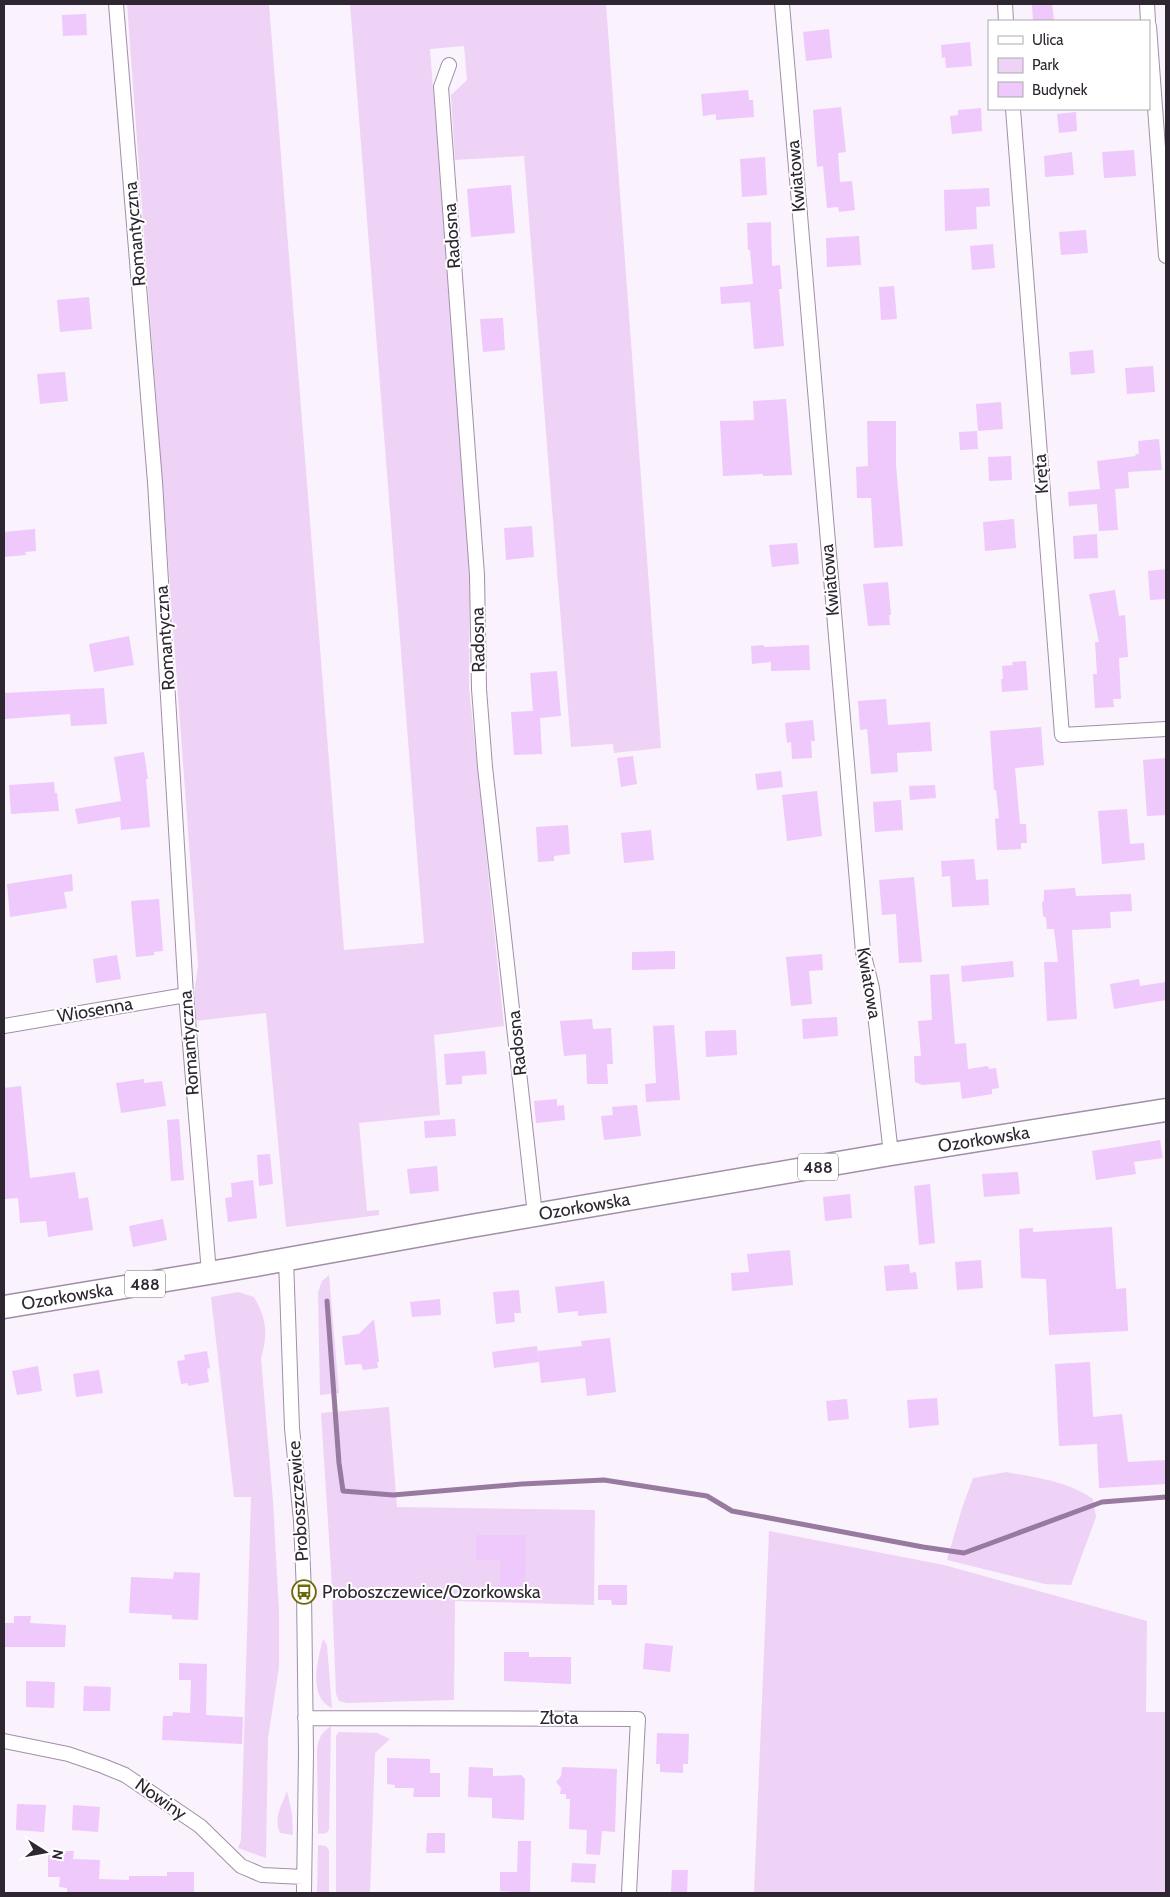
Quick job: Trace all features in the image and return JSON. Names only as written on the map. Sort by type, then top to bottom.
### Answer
[{"type":"main road","name":"Ozorkowska","points":[[4,1307],[891,1154],[1166,1110]]},
{"type":"street","name":"Romantyczna","points":[[116,4],[155,482],[186,995],[208,1273]]},
{"type":"street","name":"Kwiatowa","points":[[782,4],[862,942],[872,988],[891,1154]]},
{"type":"street","points":[[1004,4],[1006,20]]},
{"type":"street","points":[[1147,4],[1148,20]]},
{"type":"street","points":[[1150,40],[1166,256]]},
{"type":"street","name":"Radosna","points":[[449,65],[441,86],[477,575],[479,689],[486,776],[536,1215]]},
{"type":"street","name":"Kręta","points":[[1013,110],[1062,735],[1166,729]]},
{"type":"street","name":"Wiosenna","points":[[4,1026],[186,995]]},
{"type":"street","name":"Proboszczewice","points":[[286,1259],[292,1428],[301,1521],[303,1566],[305,1718],[304,1893]]},
{"type":"street","name":"Złota","points":[[305,1718],[638,1719],[629,1893]]},
{"type":"street","name":"Nowiny","points":[[4,1741],[68,1754],[119,1772],[131,1778],[200,1826],[241,1866],[262,1875],[304,1877]]},
{"type":"green space","points":[[127,4],[269,4],[344,950],[424,943],[350,4],[606,4],[661,748],[614,753],[613,744],[571,747],[524,156],[455,160],[451,95],[467,80],[464,46],[430,49],[470,573],[469,687],[504,1026],[434,1035],[440,1115],[359,1123],[367,1211],[379,1210],[379,1215],[286,1227],[266,1013],[194,1021],[193,1001],[198,966]]},
{"type":"green space","points":[[329,1275],[339,1393],[320,1395],[318,1292],[322,1281]]},
{"type":"green space","points":[[238,1292],[254,1297],[262,1313],[265,1327],[265,1342],[261,1358],[273,1501],[279,1612],[279,1667],[268,1738],[266,1858],[238,1848],[241,1840],[251,1497],[234,1497],[211,1297]]},
{"type":"green space","points":[[389,1407],[397,1507],[595,1510],[594,1605],[455,1601],[454,1700],[347,1703],[339,1701],[336,1694],[331,1569],[321,1413]]},
{"type":"green space","points":[[1006,1472],[1062,1484],[1093,1499],[1096,1517],[1071,1585],[1045,1584],[947,1560],[973,1478]]},
{"type":"green space","points":[[769,1531],[944,1565],[1147,1621],[1146,1712],[1166,1712],[1166,1893],[754,1893]]},
{"type":"green space","points":[[323,1639],[327,1645],[332,1708],[319,1695],[317,1686],[317,1667]]},
{"type":"green space","points":[[331,1726],[329,1830],[326,1833],[318,1834],[317,1750],[321,1736]]},
{"type":"green space","points":[[339,1732],[377,1733],[390,1739],[375,1753],[370,1893],[336,1893],[336,1736]]},
{"type":"green space","points":[[287,1791],[292,1813],[293,1835],[280,1833],[277,1822]]},
{"type":"green space","points":[[318,1845],[326,1846],[329,1850],[329,1893],[317,1893]]},
{"type":"building","points":[[1032,4],[1052,4],[1054,20],[1033,20]]},
{"type":"building","points":[[86,14],[87,35],[63,36],[62,15]]},
{"type":"building","points":[[829,29],[832,58],[806,61],[803,32]]},
{"type":"building","points":[[970,42],[972,66],[946,68],[945,57],[942,58],[941,45]]},
{"type":"building","points":[[748,90],[749,100],[753,100],[754,117],[716,120],[716,114],[703,116],[701,94]]},
{"type":"building","points":[[841,107],[846,152],[838,153],[840,182],[852,181],[855,210],[839,212],[838,207],[827,208],[823,166],[817,167],[813,110]]},
{"type":"building","points":[[981,108],[982,131],[952,134],[950,116],[958,115],[958,110]]},
{"type":"building","points":[[1076,112],[1077,131],[1059,133],[1057,114]]},
{"type":"building","points":[[1134,150],[1136,176],[1104,178],[1102,152]]},
{"type":"building","points":[[1072,152],[1074,175],[1045,177],[1044,156]]},
{"type":"building","points":[[765,157],[767,195],[742,197],[740,159]]},
{"type":"building","points":[[511,185],[515,233],[471,237],[467,189]]},
{"type":"building","points":[[989,188],[990,206],[976,207],[977,229],[945,231],[944,190]]},
{"type":"building","points":[[771,222],[772,266],[780,265],[782,289],[779,289],[784,346],[754,349],[750,302],[721,304],[720,287],[753,284],[750,250],[748,250],[747,223]]},
{"type":"building","points":[[1086,230],[1088,253],[1061,255],[1059,232]]},
{"type":"building","points":[[859,236],[861,265],[827,267],[826,238]]},
{"type":"building","points":[[993,244],[995,268],[972,270],[970,246]]},
{"type":"building","points":[[894,286],[897,319],[881,320],[879,287]]},
{"type":"building","points":[[89,297],[92,329],[60,332],[57,300]]},
{"type":"building","points":[[503,318],[505,350],[483,352],[480,319]]},
{"type":"building","points":[[1093,350],[1095,373],[1071,375],[1069,352]]},
{"type":"building","points":[[1153,366],[1155,392],[1127,394],[1125,368]]},
{"type":"building","points":[[65,372],[68,401],[40,404],[37,374]]},
{"type":"building","points":[[786,399],[792,475],[723,476],[720,421],[754,420],[753,401]]},
{"type":"building","points":[[1001,402],[1003,429],[978,431],[976,404]]},
{"type":"building","points":[[867,421],[896,421],[896,465],[903,546],[874,548],[871,498],[857,498],[856,467],[868,466]]},
{"type":"building","points":[[977,431],[978,449],[960,450],[959,432]]},
{"type":"building","points":[[1159,439],[1162,470],[1128,472],[1129,488],[1115,489],[1118,530],[1099,531],[1097,504],[1069,506],[1068,492],[1100,489],[1097,461],[1136,456],[1135,454],[1139,454],[1138,441]]},
{"type":"building","points":[[1011,456],[1012,480],[989,481],[988,457]]},
{"type":"building","points":[[1014,519],[1016,548],[985,551],[983,522]]},
{"type":"building","points":[[532,526],[534,557],[506,560],[504,528]]},
{"type":"building","points":[[35,529],[36,551],[25,552],[26,555],[4,557],[4,532]]},
{"type":"building","points":[[1097,534],[1098,558],[1074,559],[1073,536]]},
{"type":"building","points":[[797,543],[799,564],[772,567],[769,545]]},
{"type":"building","points":[[1166,569],[1166,599],[1150,600],[1148,571]]},
{"type":"building","points":[[888,582],[890,625],[868,626],[863,584]]},
{"type":"building","points":[[1115,590],[1119,616],[1125,615],[1128,657],[1119,658],[1121,699],[1113,699],[1114,707],[1095,708],[1093,674],[1097,674],[1095,642],[1099,642],[1089,594]]},
{"type":"building","points":[[129,636],[134,665],[94,672],[89,644]]},
{"type":"building","points":[[764,645],[764,647],[809,645],[810,670],[771,671],[771,662],[752,664],[751,646]]},
{"type":"building","points":[[1026,661],[1028,690],[1002,692],[1002,666],[1013,665],[1012,662]]},
{"type":"building","points":[[557,671],[561,716],[540,718],[542,754],[514,755],[511,712],[533,711],[530,673]]},
{"type":"building","points":[[104,688],[107,724],[71,726],[70,714],[5,719],[4,693]]},
{"type":"building","points":[[886,699],[888,725],[930,722],[932,751],[897,753],[898,772],[871,774],[867,729],[860,730],[858,701]]},
{"type":"building","points":[[813,720],[815,741],[811,741],[812,758],[792,759],[791,742],[787,743],[785,723]]},
{"type":"building","points":[[1041,727],[1044,765],[1015,768],[1020,824],[1026,824],[1027,843],[1021,843],[1021,849],[997,850],[995,819],[999,818],[996,790],[994,790],[990,731]]},
{"type":"building","points":[[144,752],[148,779],[146,779],[150,827],[121,830],[120,817],[78,824],[75,809],[121,801],[114,757]]},
{"type":"building","points":[[633,756],[637,784],[621,787],[617,758]]},
{"type":"building","points":[[1166,758],[1166,815],[1147,816],[1143,760]]},
{"type":"building","points":[[781,771],[783,787],[757,790],[755,774]]},
{"type":"building","points":[[54,782],[59,811],[11,814],[9,785]]},
{"type":"building","points":[[935,785],[936,798],[910,800],[909,786]]},
{"type":"building","points":[[817,791],[822,836],[787,841],[782,795]]},
{"type":"building","points":[[901,800],[903,830],[875,832],[873,802]]},
{"type":"building","points":[[1127,809],[1130,844],[1144,843],[1145,860],[1102,864],[1098,811]]},
{"type":"building","points":[[568,825],[570,854],[554,856],[554,861],[538,862],[536,827]]},
{"type":"building","points":[[651,830],[654,860],[624,863],[621,833]]},
{"type":"building","points":[[974,859],[976,880],[988,879],[989,905],[952,907],[950,876],[942,877],[941,861]]},
{"type":"building","points":[[72,874],[73,891],[64,892],[67,908],[10,917],[7,884]]},
{"type":"building","points":[[914,877],[922,962],[899,963],[896,914],[882,915],[879,880]]},
{"type":"building","points":[[1075,888],[1076,896],[1131,894],[1132,911],[1110,912],[1111,928],[1072,930],[1077,1019],[1047,1021],[1044,962],[1058,962],[1054,929],[1047,929],[1046,918],[1043,916],[1044,890]]},
{"type":"building","points":[[159,899],[163,951],[154,952],[154,955],[136,957],[131,901]]},
{"type":"building","points":[[675,951],[675,969],[632,970],[632,952]]},
{"type":"building","points":[[822,954],[823,970],[809,971],[812,1004],[791,1006],[786,957]]},
{"type":"building","points":[[117,955],[121,979],[96,983],[93,959]]},
{"type":"building","points":[[1013,961],[1014,977],[962,982],[961,966]]},
{"type":"building","points":[[949,974],[955,1044],[966,1043],[968,1069],[988,1066],[989,1069],[996,1068],[999,1088],[992,1089],[992,1094],[962,1099],[960,1082],[922,1085],[915,1082],[914,1056],[921,1056],[918,1021],[932,1020],[930,975]]},
{"type":"building","points":[[1139,979],[1140,986],[1166,982],[1166,1000],[1114,1009],[1110,984]]},
{"type":"building","points":[[837,1017],[838,1036],[803,1039],[802,1019]]},
{"type":"building","points":[[592,1019],[593,1029],[611,1028],[613,1064],[607,1064],[608,1084],[587,1084],[586,1054],[564,1056],[560,1021]]},
{"type":"building","points":[[674,1025],[680,1100],[646,1102],[645,1084],[656,1083],[653,1026]]},
{"type":"building","points":[[736,1030],[737,1055],[706,1057],[705,1031]]},
{"type":"building","points":[[485,1051],[487,1074],[462,1076],[462,1084],[446,1085],[444,1054]]},
{"type":"building","points":[[144,1079],[144,1083],[162,1081],[166,1106],[121,1113],[116,1083]]},
{"type":"building","points":[[21,1086],[30,1178],[75,1172],[79,1199],[88,1197],[93,1230],[48,1237],[46,1221],[20,1223],[18,1198],[5,1199],[4,1088]]},
{"type":"building","points":[[557,1099],[557,1106],[564,1105],[565,1120],[536,1123],[534,1101]]},
{"type":"building","points":[[637,1105],[641,1136],[604,1140],[601,1116],[613,1115],[612,1107]]},
{"type":"building","points":[[179,1119],[184,1180],[171,1181],[167,1120]]},
{"type":"building","points":[[455,1119],[456,1136],[425,1138],[424,1121]]},
{"type":"building","points":[[1160,1140],[1163,1158],[1134,1162],[1136,1174],[1096,1180],[1092,1151]]},
{"type":"building","points":[[270,1154],[273,1184],[259,1186],[257,1155]]},
{"type":"building","points":[[437,1166],[439,1191],[410,1194],[407,1169]]},
{"type":"building","points":[[1018,1172],[1020,1194],[984,1197],[982,1174]]},
{"type":"building","points":[[253,1180],[257,1218],[228,1222],[225,1198],[232,1197],[231,1183]]},
{"type":"building","points":[[930,1184],[935,1243],[919,1245],[914,1186]]},
{"type":"building","points":[[850,1194],[852,1218],[825,1221],[823,1197]]},
{"type":"building","points":[[163,1219],[167,1240],[133,1247],[129,1226]]},
{"type":"building","points":[[1112,1227],[1116,1289],[1126,1288],[1128,1331],[1049,1335],[1046,1279],[1021,1278],[1019,1229],[1033,1228],[1033,1232]]},
{"type":"building","points":[[790,1250],[793,1285],[732,1291],[731,1273],[749,1272],[747,1254]]},
{"type":"building","points":[[981,1260],[983,1288],[957,1290],[955,1262]]},
{"type":"building","points":[[909,1264],[910,1273],[916,1272],[918,1289],[886,1291],[884,1266]]},
{"type":"building","points":[[604,1281],[607,1313],[578,1316],[578,1311],[558,1313],[555,1287]]},
{"type":"building","points":[[519,1290],[521,1313],[514,1313],[515,1322],[496,1324],[493,1292]]},
{"type":"building","points":[[440,1299],[441,1315],[412,1317],[410,1302]]},
{"type":"building","points":[[374,1319],[378,1368],[363,1370],[361,1364],[345,1365],[342,1336],[359,1334]]},
{"type":"building","points":[[610,1338],[616,1392],[587,1396],[585,1378],[541,1383],[538,1351],[582,1346],[581,1341]]},
{"type":"building","points":[[537,1346],[539,1362],[494,1368],[492,1352]]},
{"type":"building","points":[[207,1351],[210,1368],[207,1369],[209,1382],[188,1386],[188,1383],[181,1384],[177,1361],[185,1360],[184,1355]]},
{"type":"building","points":[[1090,1362],[1093,1417],[1122,1414],[1128,1462],[1166,1460],[1166,1484],[1099,1488],[1097,1444],[1059,1446],[1055,1364]]},
{"type":"building","points":[[38,1366],[42,1391],[17,1395],[12,1371]]},
{"type":"building","points":[[99,1370],[103,1393],[76,1397],[73,1374]]},
{"type":"building","points":[[937,1398],[939,1425],[909,1428],[907,1400]]},
{"type":"building","points":[[847,1399],[849,1419],[828,1421],[826,1401]]},
{"type":"building","points":[[476,1535],[526,1535],[525,1592],[500,1592],[500,1560],[476,1560]]},
{"type":"building","points":[[174,1572],[200,1573],[198,1620],[172,1619],[172,1615],[129,1613],[131,1577],[173,1579]]},
{"type":"building","points":[[598,1585],[627,1585],[627,1605],[612,1605],[611,1600],[598,1600]]},
{"type":"building","points":[[14,1616],[31,1616],[30,1623],[66,1625],[65,1647],[4,1647],[4,1623],[14,1623]]},
{"type":"building","points":[[645,1643],[673,1646],[670,1672],[643,1669]]},
{"type":"building","points":[[504,1652],[529,1652],[529,1657],[571,1657],[571,1684],[504,1681]]},
{"type":"building","points":[[179,1663],[207,1664],[206,1715],[243,1717],[242,1744],[162,1740],[163,1716],[172,1716],[173,1712],[190,1713],[191,1680],[179,1680]]},
{"type":"building","points":[[26,1681],[55,1682],[54,1708],[26,1707]]},
{"type":"building","points":[[84,1686],[111,1687],[110,1711],[83,1711]]},
{"type":"building","points":[[657,1733],[689,1734],[688,1764],[683,1764],[683,1773],[660,1772],[660,1764],[656,1764]]},
{"type":"building","points":[[387,1758],[430,1759],[430,1773],[440,1773],[440,1797],[413,1797],[414,1788],[395,1788],[395,1785],[387,1784]]},
{"type":"building","points":[[469,1767],[493,1768],[493,1776],[521,1775],[525,1779],[524,1820],[492,1818],[492,1798],[468,1797]]},
{"type":"building","points":[[562,1767],[617,1769],[615,1832],[602,1831],[600,1855],[586,1854],[587,1830],[569,1829],[570,1799],[566,1799],[566,1794],[560,1794],[561,1788],[556,1782],[561,1776]]},
{"type":"building","points":[[17,1804],[46,1805],[44,1832],[16,1830]]},
{"type":"building","points":[[73,1805],[100,1807],[98,1832],[72,1830]]},
{"type":"building","points":[[427,1833],[445,1833],[445,1853],[426,1853]]},
{"type":"building","points":[[518,1841],[531,1841],[530,1893],[500,1891],[500,1872],[517,1872]]},
{"type":"building","points":[[48,1851],[74,1851],[73,1859],[100,1860],[99,1879],[129,1880],[129,1876],[167,1876],[167,1872],[194,1872],[194,1893],[67,1893],[67,1888],[59,1887],[60,1877],[48,1877]]},
{"type":"building","points":[[572,1863],[596,1864],[595,1883],[571,1882]]},
{"type":"building","points":[[672,1870],[688,1870],[687,1893],[671,1893]]},
{"type":"waterway","points":[[327,1301],[339,1463],[343,1491],[393,1495],[522,1484],[604,1480],[707,1496],[732,1511],[964,1553],[1102,1502],[1166,1497]]},
{"type":"place","name":"Proboszczewice/Ozorkowska","points":[[304,1592]]}]
